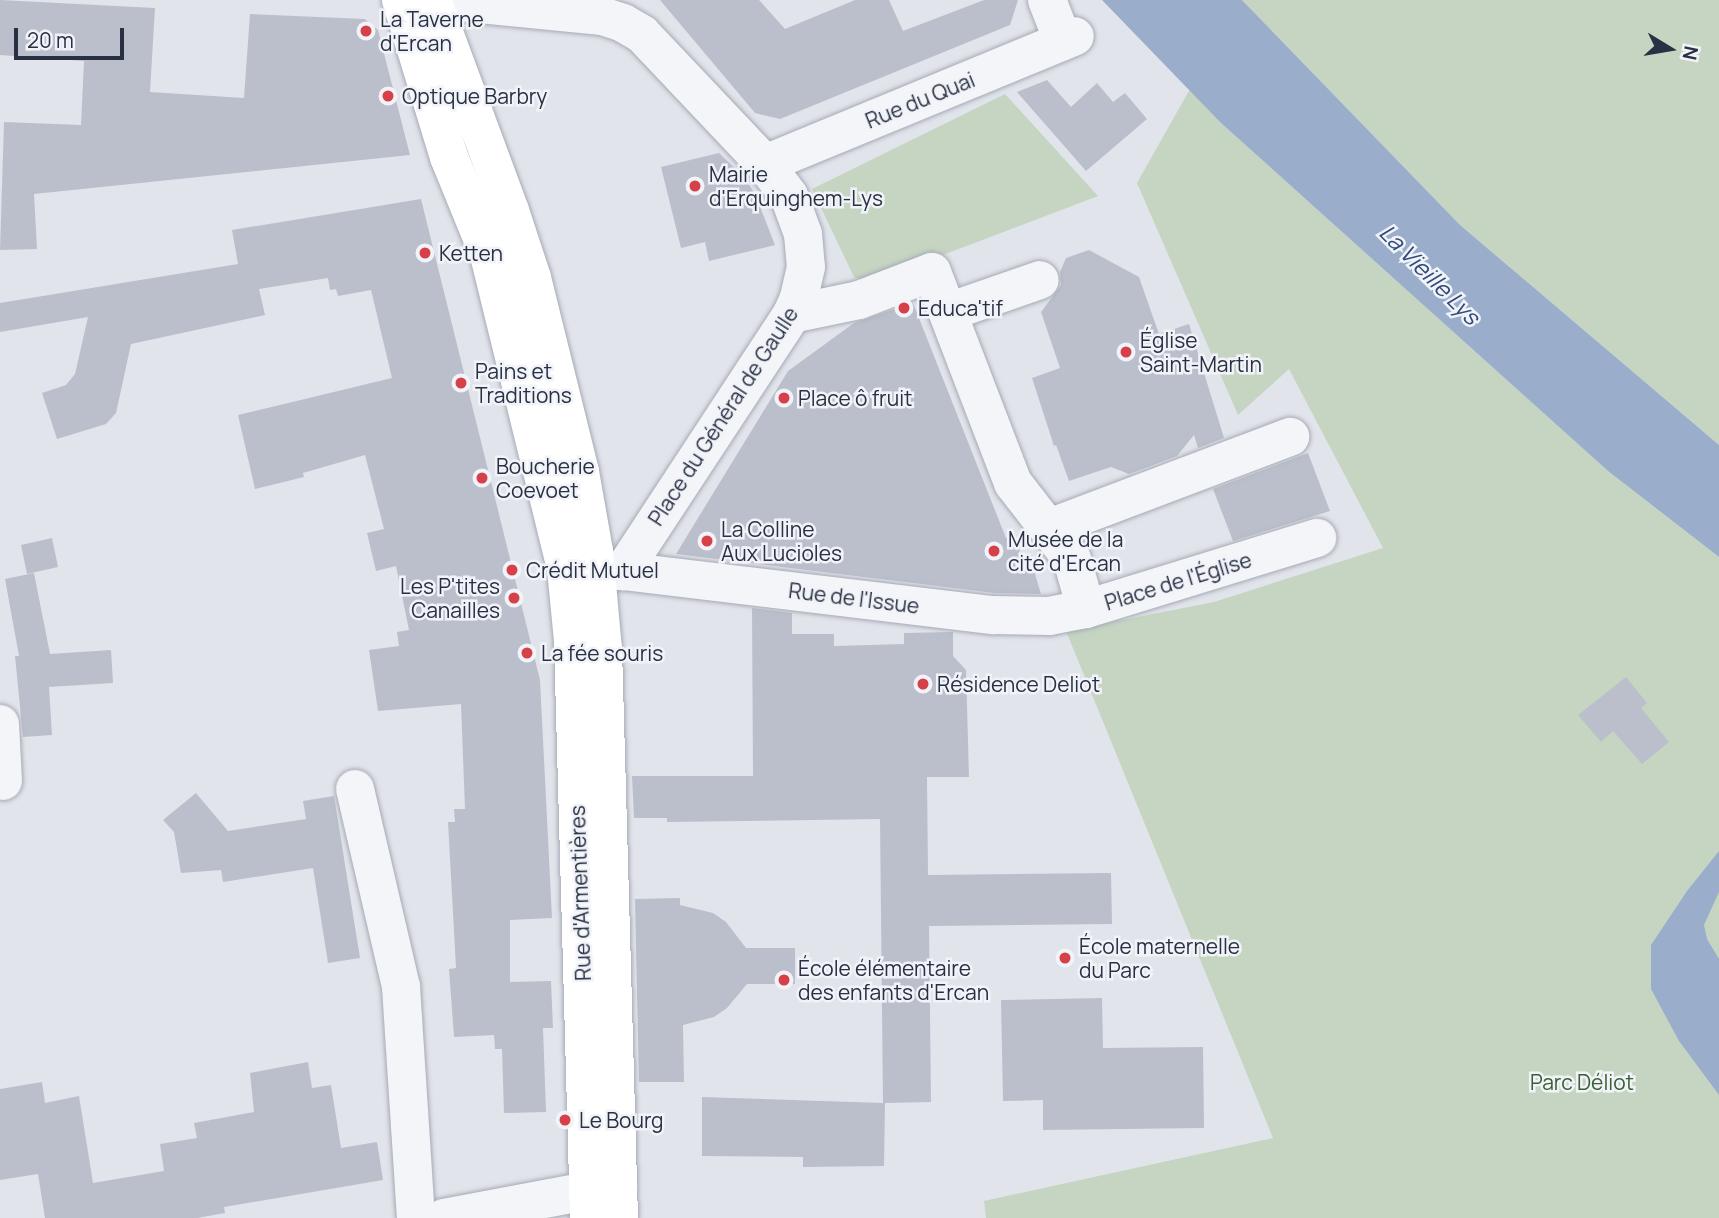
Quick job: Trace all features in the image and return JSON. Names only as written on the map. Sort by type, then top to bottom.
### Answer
[{"type":"main road","points":[[401,0],[449,157],[489,255],[595,570]]},
{"type":"main road","points":[[432,0],[532,278],[580,472],[595,570]]},
{"type":"main road","name":"Rue d'Armentières","points":[[595,570],[603,662],[604,1203]]},
{"type":"street","name":"Place du Général de Gaulle","points":[[439,0],[582,13],[623,23],[655,45],[765,164],[789,196],[803,234],[806,267],[799,298],[792,314],[595,570]]},
{"type":"street","name":"Rue du Quai","points":[[765,164],[1069,38],[1047,0]]},
{"type":"street","name":"Place de l'Église","points":[[792,314],[859,300],[932,272],[1013,483],[1072,559],[1086,609],[1317,538]]},
{"type":"street","points":[[947,313],[1040,279]]},
{"type":"street","points":[[1049,528],[1290,437]]},
{"type":"street","name":"Rue de l'Issue","points":[[595,570],[994,615],[1049,616],[1086,609]]},
{"type":"street","points":[[0,724],[3,781]]},
{"type":"street","points":[[355,789],[401,987],[416,1218]]},
{"type":"street","points":[[444,1218],[604,1203]]},
{"type":"green space","points":[[1242,0],[1719,0],[1719,445],[1460,225]]},
{"type":"green space","name":"Parc Déliot","points":[[1190,89],[1221,123],[1608,471],[1719,557],[1719,1218],[986,1218],[984,1201],[1273,1138],[1066,631],[1214,602],[1383,548],[1289,369],[1238,415],[1137,183]]},
{"type":"green space","points":[[1005,94],[1098,196],[869,283],[854,277],[812,189]]},
{"type":"water","name":"La Vieille Lys","points":[[1102,0],[1242,0],[1460,225],[1719,445],[1719,557],[1608,471],[1221,123]]},
{"type":"water","points":[[1719,851],[1719,892],[1704,925],[1707,939],[1719,959],[1719,1095],[1679,1041],[1651,989],[1651,945],[1687,891]]},
{"type":"building","points":[[0,0],[155,8],[150,92],[244,98],[250,14],[365,19],[378,30],[410,155],[34,194],[37,249],[0,250],[4,122],[81,125],[84,61],[0,55]]},
{"type":"building","points":[[660,0],[759,0],[785,29],[855,0],[889,0],[903,31],[984,0],[1018,0],[1010,25],[780,119],[755,113]]},
{"type":"building","points":[[1047,80],[1071,107],[1097,83],[1113,102],[1125,93],[1147,119],[1086,171],[1017,92]]},
{"type":"building","name":"Mairie d'Erquinghem-Lys","points":[[719,153],[744,177],[755,194],[775,245],[709,261],[705,242],[681,248],[661,167]]},
{"type":"building","points":[[421,199],[540,680],[552,918],[510,920],[510,982],[551,981],[553,1028],[543,1028],[546,1112],[504,1113],[502,1049],[495,1049],[494,1035],[454,1037],[449,969],[456,968],[448,822],[455,822],[454,809],[465,809],[461,704],[378,711],[369,650],[399,646],[397,632],[409,630],[396,566],[376,571],[367,533],[384,529],[365,455],[303,473],[304,477],[255,489],[238,415],[392,378],[371,290],[338,296],[336,289],[330,290],[328,278],[259,289],[265,315],[131,344],[116,413],[106,424],[57,439],[42,393],[66,385],[75,374],[88,317],[0,332],[0,303],[238,264],[232,230]]},
{"type":"building","name":"Église Saint-Martin","points":[[1089,250],[1139,277],[1159,334],[1189,324],[1224,438],[1198,448],[1194,435],[1177,456],[1129,474],[1111,467],[1069,481],[1056,445],[1054,446],[1032,378],[1060,368],[1041,312],[1061,285],[1060,272],[1066,258]]},
{"type":"building","points":[[913,303],[1006,538],[1020,539],[1019,562],[1032,564],[1041,594],[995,593],[676,554],[788,371],[854,323]]},
{"type":"building","points":[[1308,453],[1330,511],[1233,541],[1213,489]]},
{"type":"building","points":[[52,538],[58,567],[27,574],[21,545]]},
{"type":"building","points":[[34,573],[50,654],[111,650],[113,683],[49,687],[52,735],[23,737],[15,656],[19,656],[5,579]]},
{"type":"building","points":[[752,608],[792,613],[792,634],[834,634],[834,646],[904,644],[904,633],[953,632],[953,656],[966,670],[969,777],[927,777],[928,875],[1111,873],[1112,924],[929,926],[931,1102],[885,1103],[884,1166],[803,1167],[803,1157],[702,1156],[702,1097],[883,1103],[880,819],[667,822],[667,818],[634,818],[632,776],[753,776]]},
{"type":"building","points":[[1626,677],[1647,703],[1641,708],[1669,742],[1642,764],[1613,731],[1601,742],[1578,715]]},
{"type":"building","points":[[196,793],[228,831],[306,819],[303,801],[334,796],[360,958],[328,963],[313,868],[223,882],[221,870],[181,873],[174,832],[163,820]]},
{"type":"building","points":[[680,898],[680,905],[713,913],[726,922],[746,948],[795,948],[795,984],[747,984],[727,1008],[714,1017],[683,1025],[684,1082],[639,1082],[635,899]]},
{"type":"building","points":[[1102,998],[1103,1048],[1203,1047],[1204,1128],[1043,1130],[1043,1100],[1003,1101],[1001,1000]]},
{"type":"building","points":[[308,1062],[312,1088],[331,1085],[341,1148],[377,1142],[383,1180],[224,1207],[225,1213],[197,1218],[45,1218],[38,1174],[0,1180],[0,1089],[42,1082],[45,1103],[79,1096],[93,1183],[164,1171],[160,1144],[197,1138],[194,1123],[254,1112],[250,1073]]},
{"type":"place","name":"La Taverne d'Ercan","points":[[366,31]]},
{"type":"place","name":"Optique Barbry","points":[[388,96]]},
{"type":"place","name":"Mairie d'Erquinghem-Lys","points":[[695,186]]},
{"type":"place","name":"Ketten","points":[[425,253]]},
{"type":"place","name":"Educa'tif","points":[[904,308]]},
{"type":"place","name":"Église Saint-Martin","points":[[1126,352]]},
{"type":"place","name":"Pains et Traditions","points":[[461,383]]},
{"type":"place","name":"Place ô fruit","points":[[784,398]]},
{"type":"place","name":"Boucherie Coevoet","points":[[482,478]]},
{"type":"place","name":"La Colline Aux Lucioles","points":[[707,541]]},
{"type":"place","name":"Musée de la cité d'Ercan","points":[[994,551]]},
{"type":"place","name":"Crédit Mutuel","points":[[512,570]]},
{"type":"place","name":"Les P'tites Canailles","points":[[514,598]]},
{"type":"place","name":"La fée souris","points":[[527,653]]},
{"type":"place","name":"Résidence Deliot","points":[[923,684]]},
{"type":"place","name":"École maternelle du Parc","points":[[1065,958]]},
{"type":"place","name":"École élémentaire des enfants d'Ercan","points":[[784,980]]},
{"type":"place","name":"Le Bourg","points":[[565,1120]]}]
